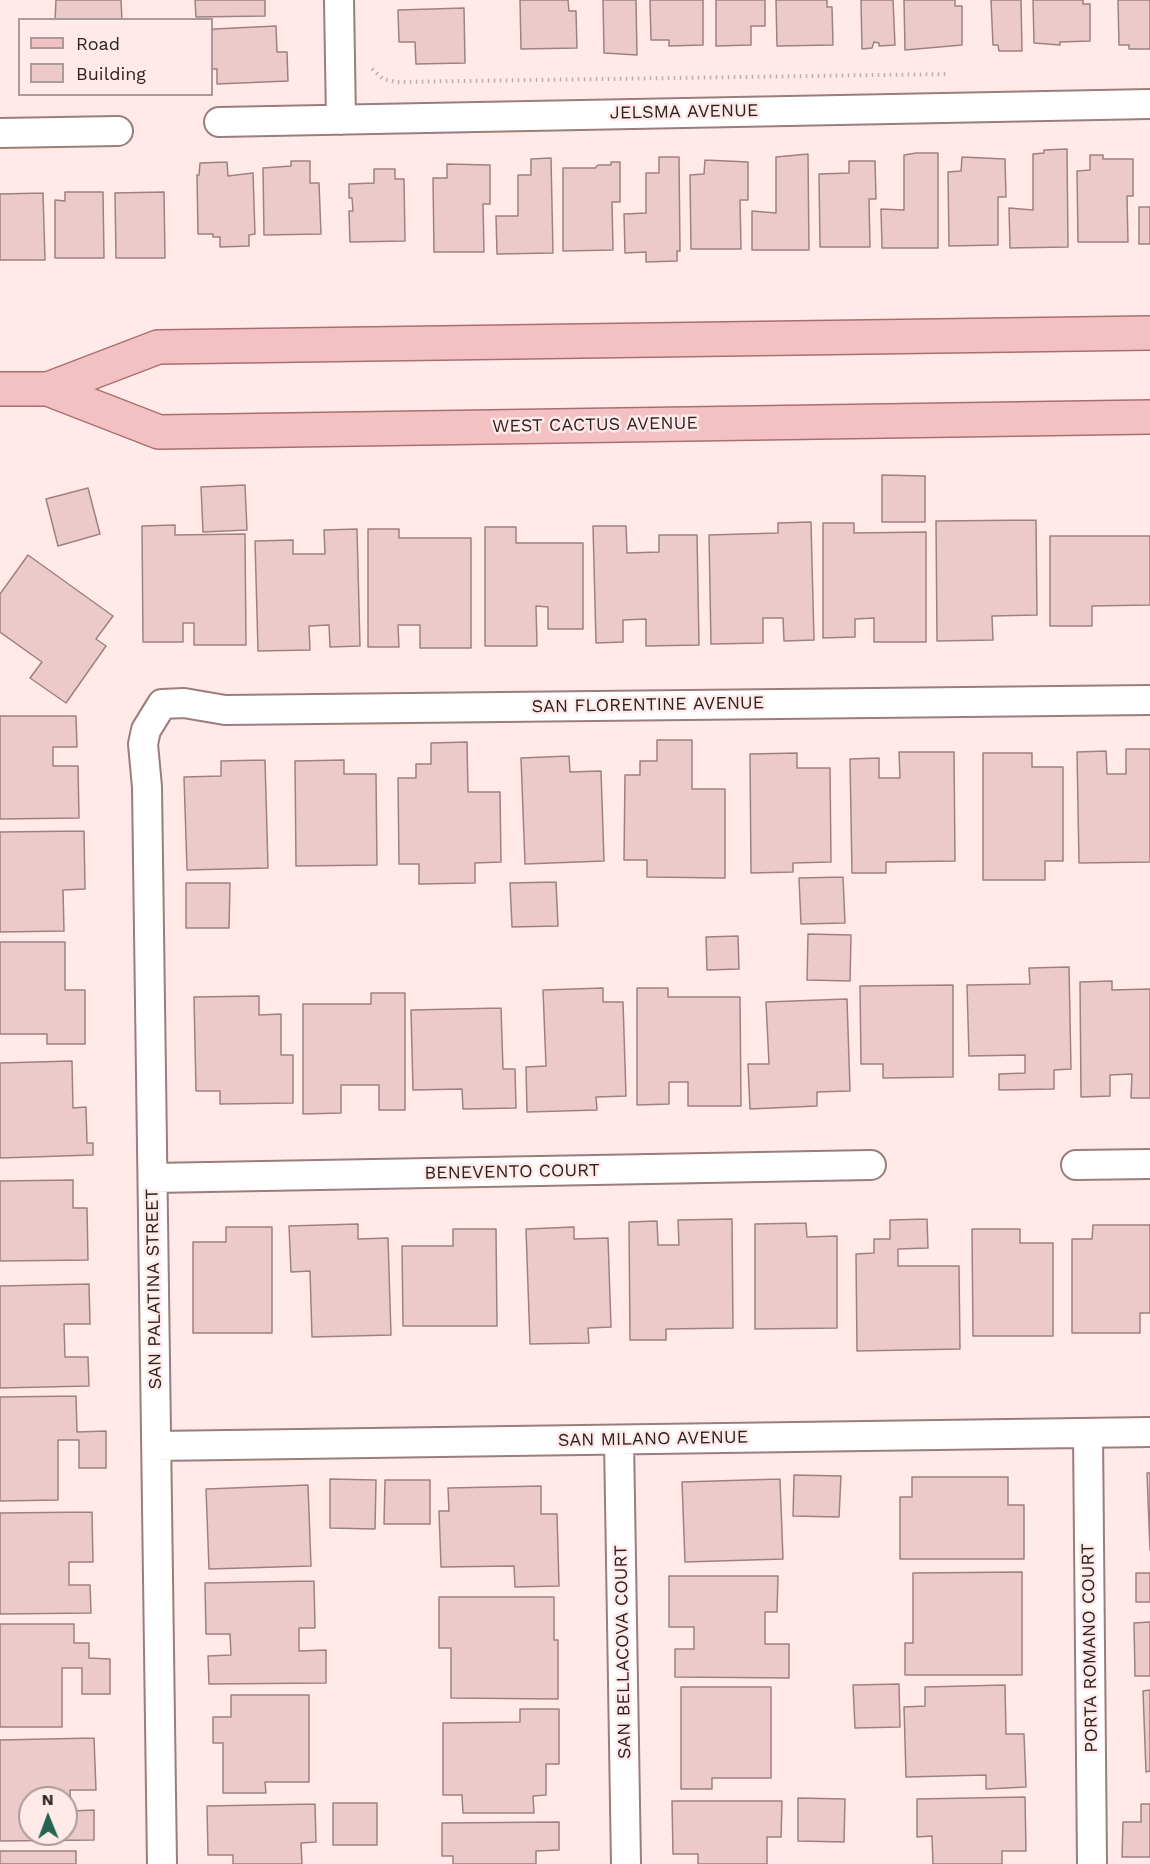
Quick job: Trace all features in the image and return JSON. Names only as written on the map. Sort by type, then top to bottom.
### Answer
[{"type":"main road","name":"WEST CACTUS AVENUE","points":[[0,389],[48,388],[158,347],[1150,333]]},
{"type":"main road","name":"WEST CACTUS AVENUE","points":[[48,388],[159,432],[1150,417]]},
{"type":"street","points":[[339,0],[341,120]]},
{"type":"street","name":"JELSMA AVENUE","points":[[219,122],[1150,104]]},
{"type":"street","points":[[0,133],[118,131]]},
{"type":"street","name":"SAN FLORENTINE AVENUE","points":[[153,717],[162,704],[184,703],[225,711],[1150,700]]},
{"type":"street","name":"SAN PALATINA STREET","points":[[153,717],[143,744],[147,763],[162,1864]]},
{"type":"street","points":[[1076,1164],[1150,1164]]},
{"type":"street","name":"BENEVENTO COURT","points":[[153,1178],[871,1165]]},
{"type":"street","name":"SAN MILANO AVENUE","points":[[157,1446],[1150,1432]]},
{"type":"street","name":"PORTA ROMANO COURT","points":[[1088,1433],[1092,1864]]},
{"type":"street","name":"SAN BELLACOVA COURT","points":[[619,1440],[626,1864]]},
{"type":"path","points":[[369,58],[376,74],[396,82],[959,74]]},
{"type":"building","points":[[56,0],[121,0],[122,18],[55,18]]},
{"type":"building","points":[[195,0],[265,0],[265,16],[196,17]]},
{"type":"building","points":[[520,0],[568,0],[569,11],[576,11],[577,48],[521,49]]},
{"type":"building","points":[[603,0],[636,0],[637,55],[604,53]]},
{"type":"building","points":[[650,0],[703,0],[703,45],[669,46],[669,40],[651,40]]},
{"type":"building","points":[[716,0],[765,0],[765,26],[751,26],[751,45],[716,46]]},
{"type":"building","points":[[776,0],[827,0],[827,7],[832,7],[833,45],[777,46]]},
{"type":"building","points":[[861,0],[893,0],[895,45],[879,46],[879,43],[874,42],[872,48],[862,49]]},
{"type":"building","points":[[904,0],[955,0],[955,6],[962,6],[962,45],[905,50]]},
{"type":"building","points":[[991,0],[1021,0],[1022,51],[999,51],[998,45],[993,45]]},
{"type":"building","points":[[1033,0],[1083,0],[1083,4],[1090,4],[1090,41],[1060,42],[1060,45],[1034,43]]},
{"type":"building","points":[[1118,0],[1150,0],[1150,49],[1129,49],[1129,45],[1119,45]]},
{"type":"building","points":[[464,8],[465,63],[416,64],[415,42],[399,42],[398,10]]},
{"type":"building","points":[[276,26],[277,52],[287,52],[288,81],[217,84],[217,69],[213,69],[214,29]]},
{"type":"building","points":[[1067,149],[1068,247],[1010,248],[1009,208],[1033,210],[1033,154],[1044,153],[1044,150]]},
{"type":"building","points":[[938,153],[938,248],[882,248],[881,209],[904,210],[904,155]]},
{"type":"building","points":[[808,154],[809,250],[752,250],[752,211],[776,213],[776,157]]},
{"type":"building","points":[[1090,155],[1103,155],[1103,159],[1133,159],[1133,196],[1127,196],[1128,242],[1078,242],[1077,171],[1090,170]]},
{"type":"building","points":[[659,157],[679,157],[680,251],[677,251],[677,261],[646,262],[646,252],[625,253],[624,214],[646,213],[646,173],[659,173]]},
{"type":"building","points":[[962,157],[1005,159],[1006,197],[998,197],[998,245],[949,246],[948,172],[961,171]]},
{"type":"building","points":[[551,158],[553,253],[497,254],[496,216],[518,216],[518,175],[531,175],[531,159]]},
{"type":"building","points":[[705,160],[748,162],[748,200],[740,200],[741,249],[691,249],[690,175],[704,174]]},
{"type":"building","points":[[291,161],[310,161],[310,183],[319,183],[321,234],[264,235],[263,168],[291,166]]},
{"type":"building","points":[[849,161],[875,161],[876,199],[869,199],[870,247],[820,247],[819,174],[849,173]]},
{"type":"building","points":[[227,162],[228,176],[253,173],[255,234],[249,235],[249,246],[220,247],[220,237],[213,237],[213,234],[198,234],[197,175],[199,175],[200,163]]},
{"type":"building","points":[[611,162],[620,162],[620,202],[612,202],[613,250],[563,251],[563,168],[595,168],[598,165],[611,165]]},
{"type":"building","points":[[447,164],[490,165],[490,204],[483,204],[484,252],[434,252],[433,178],[447,178]]},
{"type":"building","points":[[374,169],[395,169],[395,179],[404,179],[405,241],[350,242],[349,211],[353,211],[352,198],[349,198],[349,184],[374,183]]},
{"type":"building","points":[[65,192],[103,192],[104,258],[55,258],[55,200],[65,201]]},
{"type":"building","points":[[164,192],[165,258],[116,258],[115,193]]},
{"type":"building","points":[[43,193],[45,260],[0,260],[0,194]]},
{"type":"building","points":[[1139,207],[1150,207],[1150,244],[1139,244]]},
{"type":"building","points":[[882,475],[925,476],[925,522],[882,522]]},
{"type":"building","points":[[245,485],[247,530],[203,532],[201,487]]},
{"type":"building","points":[[88,488],[100,534],[58,546],[46,499]]},
{"type":"building","points":[[1036,520],[1037,615],[992,616],[993,640],[937,641],[936,521]]},
{"type":"building","points":[[811,522],[814,640],[784,641],[783,618],[763,618],[763,643],[711,644],[709,535],[778,533],[778,523]]},
{"type":"building","points":[[823,523],[854,523],[854,533],[926,532],[926,642],[874,642],[874,618],[855,619],[855,637],[823,638]]},
{"type":"building","points":[[175,525],[175,535],[245,534],[246,645],[194,645],[194,623],[183,623],[183,642],[143,642],[142,526]]},
{"type":"building","points":[[593,526],[626,526],[627,553],[659,552],[659,535],[697,535],[699,645],[646,646],[646,619],[623,620],[623,642],[596,643]]},
{"type":"building","points":[[485,527],[516,527],[516,543],[583,543],[583,629],[548,629],[548,607],[536,606],[537,646],[485,646]]},
{"type":"building","points":[[357,529],[360,646],[330,647],[329,625],[309,626],[310,650],[258,651],[255,541],[293,540],[293,554],[325,554],[324,530]]},
{"type":"building","points":[[368,529],[399,529],[399,538],[471,538],[471,648],[420,648],[420,625],[398,625],[399,647],[368,647]]},
{"type":"building","points":[[1050,536],[1150,536],[1150,605],[1092,606],[1092,626],[1050,626]]},
{"type":"building","points":[[28,555],[113,616],[96,639],[106,646],[66,703],[30,678],[42,662],[0,632],[0,594]]},
{"type":"building","points":[[0,716],[76,716],[77,747],[53,747],[53,766],[78,766],[79,818],[0,819]]},
{"type":"building","points":[[657,740],[692,740],[692,789],[725,789],[725,878],[647,877],[647,860],[624,860],[625,775],[640,775],[640,761],[657,761]]},
{"type":"building","points":[[467,742],[468,792],[500,792],[501,862],[475,863],[475,883],[419,884],[419,864],[399,864],[398,778],[416,778],[416,764],[431,764],[431,743]]},
{"type":"building","points":[[1126,749],[1150,749],[1150,862],[1079,863],[1077,752],[1106,751],[1107,774],[1126,774]]},
{"type":"building","points":[[899,752],[954,752],[955,861],[886,862],[886,873],[852,873],[850,759],[879,758],[879,778],[900,778]]},
{"type":"building","points":[[797,753],[797,768],[830,768],[831,862],[793,863],[793,872],[751,873],[750,754]]},
{"type":"building","points":[[983,753],[1032,753],[1032,767],[1063,767],[1063,861],[1045,861],[1045,880],[983,880]]},
{"type":"building","points":[[569,756],[570,772],[601,771],[604,861],[525,864],[521,758]]},
{"type":"building","points":[[265,760],[268,868],[187,870],[184,777],[221,776],[221,761]]},
{"type":"building","points":[[344,760],[344,774],[376,774],[377,865],[296,866],[295,761]]},
{"type":"building","points":[[84,831],[85,889],[63,890],[64,931],[0,932],[0,832]]},
{"type":"building","points":[[843,877],[845,923],[801,924],[799,878]]},
{"type":"building","points":[[556,882],[558,926],[512,927],[510,883]]},
{"type":"building","points":[[186,883],[230,883],[229,928],[186,928]]},
{"type":"building","points":[[808,934],[851,935],[850,981],[807,980]]},
{"type":"building","points":[[738,936],[739,969],[707,970],[706,937]]},
{"type":"building","points":[[0,942],[65,942],[65,990],[85,990],[85,1044],[47,1044],[47,1034],[0,1034]]},
{"type":"building","points":[[1069,967],[1071,1069],[1054,1070],[1054,1089],[999,1090],[999,1074],[1025,1073],[1025,1055],[969,1056],[967,985],[1030,984],[1029,968]]},
{"type":"building","points":[[1112,981],[1112,990],[1150,989],[1150,1098],[1131,1098],[1132,1074],[1110,1075],[1110,1096],[1081,1097],[1080,982]]},
{"type":"building","points":[[953,985],[953,1077],[883,1078],[883,1064],[861,1064],[860,986]]},
{"type":"building","points":[[603,988],[603,1002],[623,1002],[626,1096],[596,1097],[597,1110],[527,1112],[526,1067],[546,1066],[543,990]]},
{"type":"building","points":[[637,988],[668,988],[668,997],[740,997],[741,1106],[688,1106],[688,1082],[669,1082],[669,1104],[637,1105]]},
{"type":"building","points":[[371,993],[405,993],[405,1110],[379,1110],[379,1085],[341,1085],[341,1113],[303,1114],[303,1004],[371,1004]]},
{"type":"building","points":[[259,996],[259,1015],[281,1014],[281,1055],[293,1055],[293,1103],[220,1104],[220,1091],[196,1091],[194,997]]},
{"type":"building","points":[[847,999],[850,1091],[817,1092],[817,1106],[750,1109],[748,1064],[769,1064],[766,1002]]},
{"type":"building","points":[[501,1008],[503,1069],[515,1069],[516,1108],[463,1109],[462,1089],[413,1090],[411,1010]]},
{"type":"building","points":[[72,1061],[73,1108],[86,1107],[87,1143],[93,1143],[93,1155],[0,1158],[0,1063]]},
{"type":"building","points":[[73,1180],[73,1208],[87,1208],[88,1260],[0,1261],[0,1181]]},
{"type":"building","points":[[732,1219],[733,1328],[666,1329],[666,1340],[630,1340],[629,1222],[657,1221],[658,1245],[679,1245],[678,1220]]},
{"type":"building","points":[[927,1219],[928,1248],[898,1249],[898,1266],[959,1266],[960,1349],[857,1351],[856,1254],[874,1253],[874,1239],[890,1239],[890,1220]]},
{"type":"building","points":[[806,1223],[807,1237],[837,1236],[837,1328],[755,1329],[755,1224]]},
{"type":"building","points":[[358,1224],[358,1239],[388,1238],[391,1335],[312,1337],[310,1271],[291,1272],[289,1226]]},
{"type":"building","points":[[1093,1225],[1150,1225],[1150,1313],[1140,1313],[1140,1333],[1072,1333],[1072,1239],[1092,1239]]},
{"type":"building","points":[[226,1227],[272,1227],[272,1333],[193,1333],[193,1242],[226,1242]]},
{"type":"building","points":[[574,1227],[574,1239],[608,1238],[611,1327],[588,1328],[589,1343],[530,1344],[526,1229]]},
{"type":"building","points":[[453,1229],[496,1229],[497,1326],[403,1326],[402,1246],[453,1246]]},
{"type":"building","points":[[972,1229],[1020,1229],[1020,1243],[1053,1243],[1053,1336],[973,1336]]},
{"type":"building","points":[[89,1284],[90,1324],[64,1324],[65,1357],[88,1357],[89,1386],[0,1388],[0,1286]]},
{"type":"building","points":[[76,1396],[77,1432],[106,1431],[106,1468],[79,1468],[79,1440],[58,1440],[58,1500],[0,1501],[0,1397]]},
{"type":"building","points":[[1147,1473],[1150,1473],[1150,1550]]},
{"type":"building","points":[[794,1475],[841,1476],[839,1517],[793,1516]]},
{"type":"building","points":[[912,1477],[1008,1477],[1008,1505],[1024,1505],[1024,1559],[900,1559],[900,1497],[912,1497]]},
{"type":"building","points":[[330,1479],[376,1480],[375,1529],[330,1528]]},
{"type":"building","points":[[780,1479],[783,1559],[685,1562],[682,1482]]},
{"type":"building","points":[[385,1480],[430,1480],[430,1524],[384,1524]]},
{"type":"building","points":[[308,1485],[311,1566],[209,1569],[206,1489]]},
{"type":"building","points":[[541,1486],[541,1514],[557,1514],[559,1586],[515,1587],[514,1566],[441,1567],[439,1511],[449,1511],[448,1488]]},
{"type":"building","points":[[92,1512],[93,1562],[69,1562],[69,1585],[90,1585],[91,1613],[0,1614],[0,1513]]},
{"type":"building","points":[[1022,1572],[1022,1675],[905,1675],[905,1643],[913,1643],[913,1573]]},
{"type":"building","points":[[1136,1573],[1150,1573],[1150,1602],[1136,1602]]},
{"type":"building","points":[[669,1576],[778,1576],[777,1612],[765,1612],[765,1644],[789,1644],[789,1678],[675,1677],[675,1649],[694,1649],[694,1627],[669,1627]]},
{"type":"building","points":[[314,1581],[315,1628],[299,1628],[299,1651],[326,1650],[326,1683],[209,1684],[208,1656],[231,1655],[230,1634],[206,1634],[205,1583]]},
{"type":"building","points":[[439,1597],[554,1597],[554,1640],[558,1640],[558,1699],[451,1698],[451,1648],[439,1648]]},
{"type":"building","points":[[1150,1622],[1150,1676],[1135,1676],[1134,1623]]},
{"type":"building","points":[[0,1624],[74,1624],[74,1643],[89,1643],[89,1658],[110,1659],[110,1694],[82,1694],[82,1668],[62,1668],[62,1727],[0,1727]]},
{"type":"building","points":[[899,1684],[900,1727],[855,1728],[853,1685]]},
{"type":"building","points":[[1005,1685],[1006,1734],[1024,1734],[1026,1787],[986,1789],[986,1775],[906,1777],[904,1707],[925,1706],[925,1687]]},
{"type":"building","points":[[681,1687],[771,1687],[771,1778],[712,1778],[712,1789],[681,1789]]},
{"type":"building","points":[[1150,1690],[1150,1771],[1146,1772],[1143,1691]]},
{"type":"building","points":[[231,1695],[309,1695],[309,1782],[265,1782],[266,1793],[223,1793],[223,1743],[213,1743],[213,1717],[231,1717]]},
{"type":"building","points":[[520,1709],[559,1709],[559,1764],[546,1764],[546,1795],[533,1796],[534,1813],[463,1813],[462,1795],[443,1795],[443,1723],[520,1722]]},
{"type":"building","points":[[94,1738],[96,1790],[78,1790],[78,1786],[18,1786],[18,1841],[0,1841],[0,1740]]},
{"type":"building","points":[[1025,1797],[1026,1851],[1002,1851],[1002,1864],[933,1864],[932,1836],[917,1837],[917,1799]]},
{"type":"building","points":[[798,1798],[845,1799],[844,1842],[798,1841]]},
{"type":"building","points":[[672,1801],[782,1801],[781,1837],[767,1837],[767,1864],[698,1864],[698,1854],[673,1854]]},
{"type":"building","points":[[333,1803],[377,1803],[377,1845],[333,1845]]},
{"type":"building","points":[[315,1804],[316,1842],[301,1843],[302,1864],[233,1864],[233,1855],[208,1855],[207,1806]]},
{"type":"building","points":[[1141,1804],[1150,1804],[1150,1857],[1122,1857],[1123,1822],[1141,1822]]},
{"type":"building","points":[[94,1810],[94,1840],[78,1840],[78,1811]]},
{"type":"building","points":[[559,1822],[559,1850],[536,1851],[536,1864],[453,1864],[453,1856],[442,1856],[442,1823]]},
{"type":"building","points":[[0,1851],[76,1851],[76,1864],[0,1864]]}]
